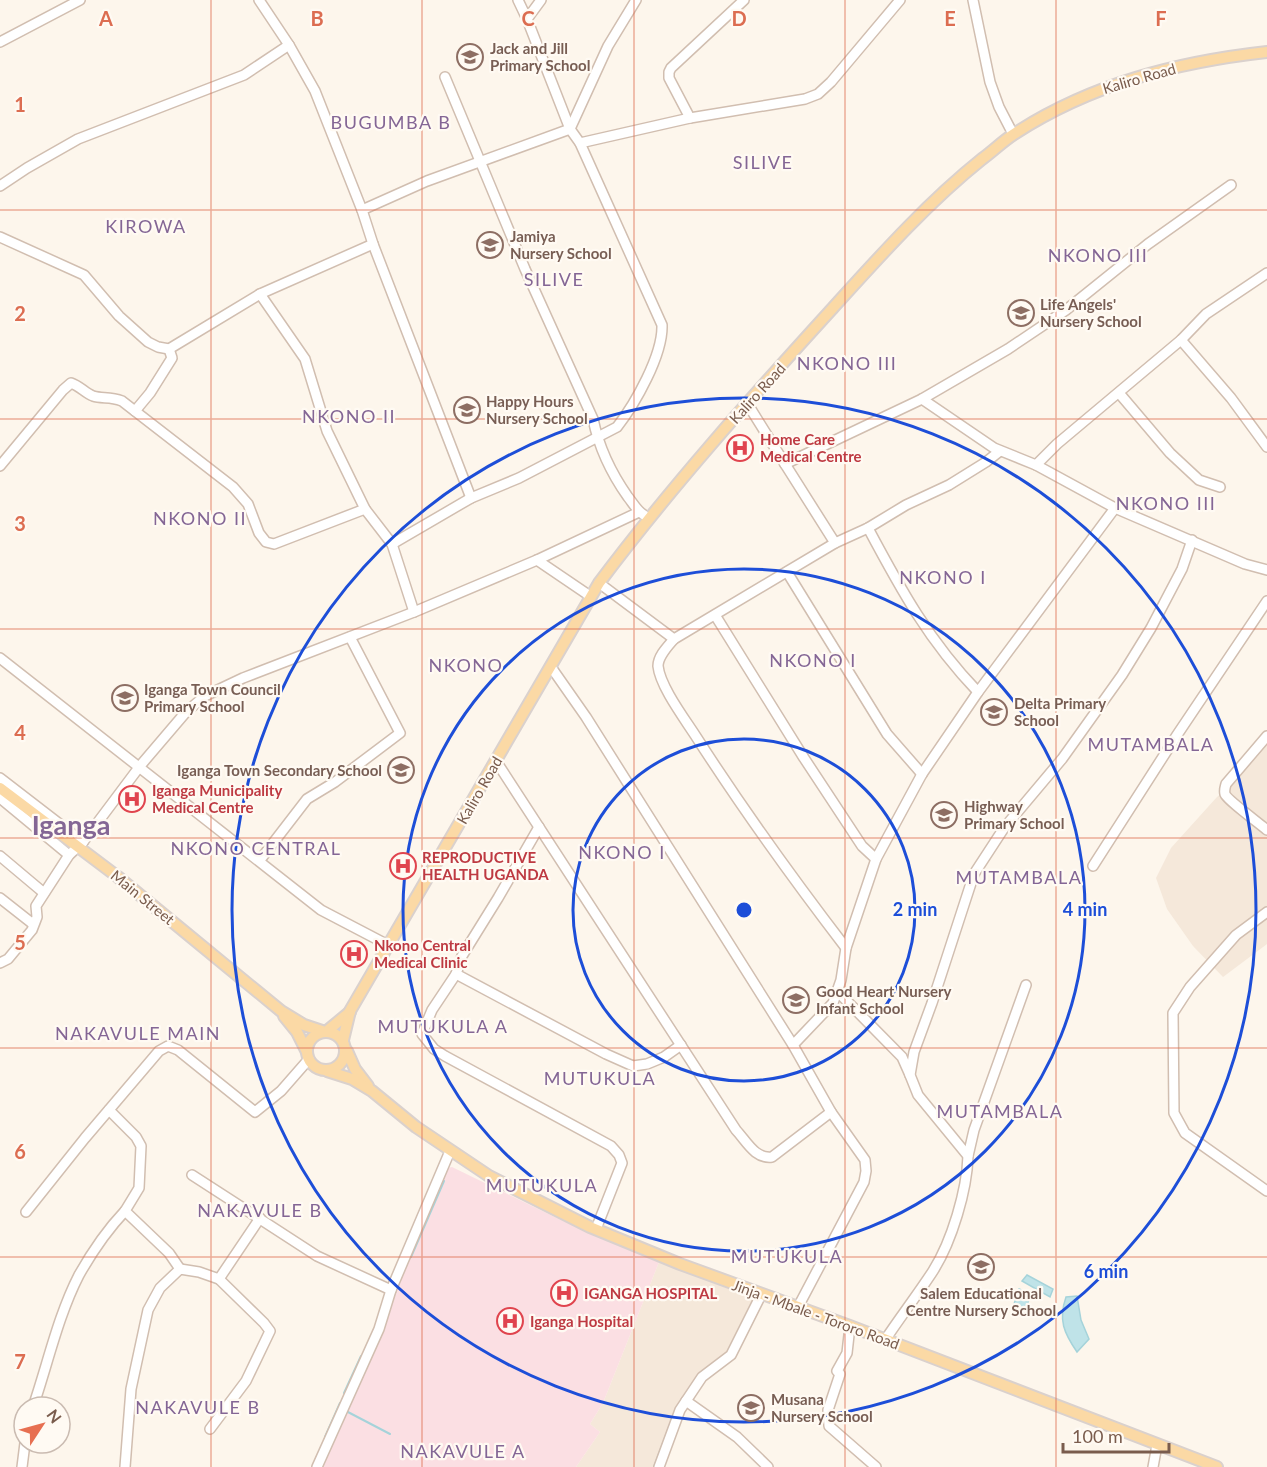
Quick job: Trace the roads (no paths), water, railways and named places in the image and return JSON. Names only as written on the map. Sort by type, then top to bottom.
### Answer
[{"type":"main road","name":"Kaliro Road","points":[[345,1045],[350,1011],[590,596],[644,515],[911,223],[955,181],[1013,134],[1100,89],[1158,71],[1219,58],[1267,52]]},
{"type":"main road","name":"Main Street","points":[[0,788],[80,844],[281,1011]]},
{"type":"main road","points":[[281,1011],[304,1025],[324,1031],[345,1045],[338,1064],[327,1071],[316,1068],[297,1032],[281,1011]]},
{"type":"main road","name":"Kaliro Road","points":[[324,1031],[350,1011]]},
{"type":"main road","points":[[308,1056],[312,1040],[324,1031]]},
{"type":"main road","name":"Jinja - Mbale - Tororo Road","points":[[345,1045],[355,1069],[372,1091]]},
{"type":"main road","name":"Jinja - Mbale - Tororo Road","points":[[327,1071],[352,1079],[372,1091],[450,1151],[515,1190],[596,1229],[632,1245],[1217,1467]]},
{"type":"street","points":[[0,42],[80,0]]},
{"type":"street","points":[[258,0],[290,45],[315,91],[471,498]]},
{"type":"street","points":[[392,544],[471,498],[519,478],[617,427],[627,414],[657,355],[663,336],[662,325],[580,143],[570,129],[518,0]]},
{"type":"street","points":[[527,20],[541,0]]},
{"type":"street","points":[[362,210],[480,160],[570,129],[608,46],[636,0]]},
{"type":"street","points":[[690,118],[669,78],[669,72],[744,0]]},
{"type":"street","points":[[580,143],[690,118],[805,99],[818,94],[831,82],[900,0]]},
{"type":"street","points":[[973,0],[990,82],[999,107],[1013,134]]},
{"type":"street","points":[[0,186],[78,139],[244,75],[290,45]]},
{"type":"street","points":[[0,963],[8,959],[24,941],[37,917],[36,906],[69,855],[186,712],[205,696],[243,678],[414,612],[644,515],[615,477],[597,439],[593,418],[525,269],[445,77]]},
{"type":"street","points":[[785,464],[922,399],[1008,349],[1066,310],[1148,244],[1231,185]]},
{"type":"street","points":[[0,237],[84,275],[119,316],[148,342],[158,348],[169,350],[260,294],[373,244]]},
{"type":"street","points":[[1036,465],[1057,444],[1181,340],[1206,314],[1267,273]]},
{"type":"street","points":[[260,294],[305,359],[327,431],[365,509],[392,544],[414,612]]},
{"type":"street","points":[[1181,340],[1231,398],[1267,447]]},
{"type":"street","points":[[135,411],[150,393],[172,358],[169,350]]},
{"type":"street","points":[[0,466],[71,383],[96,397],[111,396],[122,401],[233,487],[248,504],[259,533],[266,542],[274,544],[365,509]]},
{"type":"street","points":[[1119,393],[1170,453],[1199,480],[1220,486]]},
{"type":"street","points":[[922,399],[1000,451],[1036,465],[1115,508],[1245,564],[1267,570]]},
{"type":"street","points":[[747,403],[835,543]]},
{"type":"street","points":[[846,948],[790,876],[668,693],[658,667],[660,658],[674,639],[835,543],[949,485],[1000,451]]},
{"type":"street","points":[[793,1046],[833,1003],[846,948],[876,860],[921,774],[978,692],[1115,508]]},
{"type":"street","points":[[868,528],[925,629],[951,664],[978,692]]},
{"type":"street","points":[[910,1075],[914,1052],[974,874],[1004,828],[1062,759],[1122,675],[1151,628],[1182,569],[1191,540]]},
{"type":"street","points":[[537,560],[590,596]]},
{"type":"street","points":[[787,572],[887,735],[921,774]]},
{"type":"street","points":[[599,583],[674,639]]},
{"type":"street","points":[[1093,866],[1267,601]]},
{"type":"street","points":[[715,615],[804,758],[862,846],[876,860]]},
{"type":"street","points":[[260,860],[307,799],[335,782],[400,734],[350,637]]},
{"type":"street","points":[[0,658],[321,910],[388,945]]},
{"type":"street","points":[[551,667],[586,717],[793,1046],[831,1112],[865,1160],[867,1171],[864,1182],[798,1307]]},
{"type":"street","points":[[1267,736],[1226,784],[1225,789],[1225,795],[1230,801],[1267,830]]},
{"type":"street","points":[[496,761],[736,1130],[756,1153],[763,1158],[772,1157],[831,1112]]},
{"type":"street","name":"Main Street","points":[[0,778],[80,844]]},
{"type":"street","points":[[0,798],[69,855]]},
{"type":"street","points":[[539,827],[462,956],[456,974],[432,1010],[422,1034],[434,1049],[445,1056],[611,1146],[619,1155],[622,1163],[596,1229]]},
{"type":"street","points":[[0,856],[44,893]]},
{"type":"street","points":[[0,898],[33,924]]},
{"type":"street","points":[[1267,912],[1236,935],[1204,969],[1173,1013],[1174,1113],[1185,1133],[1267,1191]]},
{"type":"street","points":[[456,974],[606,1054],[633,1066],[664,1057],[681,1045]]},
{"type":"street","points":[[885,1340],[935,1269],[957,1215],[968,1174],[968,1156],[973,1134],[1026,985]]},
{"type":"street","points":[[837,991],[902,1057],[918,1095],[968,1156]]},
{"type":"street","points":[[26,1212],[159,1051],[168,1047],[178,1050],[255,1112],[281,1091],[308,1056]]},
{"type":"street","points":[[37,1395],[61,1318],[79,1276],[96,1247],[125,1211],[139,1188],[141,1146],[136,1137],[109,1110]]},
{"type":"street","points":[[952,1136],[962,1137],[973,1134]]},
{"type":"street","points":[[317,1467],[379,1329],[391,1290],[450,1151]]},
{"type":"street","points":[[192,1175],[318,1256],[391,1290]]},
{"type":"street","points":[[125,1211],[169,1253],[180,1269],[199,1272],[219,1279],[264,1323],[270,1332],[246,1381],[210,1429]]},
{"type":"street","points":[[219,1279],[260,1218]]},
{"type":"street","points":[[125,1467],[131,1389],[148,1310],[160,1288],[180,1269]]},
{"type":"street","points":[[659,1467],[680,1410],[702,1377],[731,1355],[761,1294]]},
{"type":"street","points":[[850,1326],[847,1353],[837,1371],[840,1374],[828,1410],[829,1426],[876,1467]]},
{"type":"street","points":[[686,1401],[737,1437],[768,1467]]},
{"type":"street","points":[[1153,1467],[1157,1445]]},
{"type":"water","points":[[1027,1275],[1053,1289],[1050,1297],[1022,1281]]},
{"type":"water","points":[[1019,1289],[1031,1294],[1024,1314],[1012,1310]]},
{"type":"water","points":[[1077,1296],[1081,1320],[1089,1339],[1077,1352],[1066,1332],[1063,1313],[1066,1297]]},
{"type":"waterway","points":[[411,1257],[444,1181]]},
{"type":"waterway","points":[[344,1393],[361,1356]]},
{"type":"waterway","points":[[325,1437],[340,1403]]},
{"type":"waterway","points":[[346,1411],[390,1434]]},
{"type":"waterway","points":[[654,1467],[672,1419]]},
{"type":"place","name":"Jack and Jill Primary School","points":[[470,57]]},
{"type":"place","name":"Jamiya Nursery School","points":[[490,245]]},
{"type":"place","name":"Life Angels' Nursery School","points":[[1021,313]]},
{"type":"place","name":"Happy Hours Nursery School","points":[[467,410]]},
{"type":"place","name":"Home Care Medical Centre","points":[[740,448]]},
{"type":"place","name":"Iganga Town Council Primary School","points":[[125,698]]},
{"type":"place","name":"Delta Primary School","points":[[994,712]]},
{"type":"place","name":"Iganga Town Secondary School","points":[[401,770]]},
{"type":"place","name":"Iganga Municipality Medical Centre","points":[[132,799]]},
{"type":"place","name":"Highway Primary School","points":[[944,815]]},
{"type":"place","name":"REPRODUCTIVE HEALTH UGANDA","points":[[403,866]]},
{"type":"place","name":"Nkono Central Medical Clinic","points":[[354,954]]},
{"type":"place","name":"Good Heart Nursery Infant School","points":[[796,1000]]},
{"type":"place","name":"Salem Educational Centre Nursery School","points":[[981,1267]]},
{"type":"place","name":"IGANGA HOSPITAL","points":[[564,1293]]},
{"type":"place","name":"Iganga Hospital","points":[[510,1321]]},
{"type":"place","name":"Musana Nursery School","points":[[751,1408]]},
{"type":"district","name":"BUGUMBA B","points":[[391,122]]},
{"type":"district","name":"SILIVE","points":[[763,162]]},
{"type":"district","name":"KIROWA","points":[[146,226]]},
{"type":"district","name":"NKONO III","points":[[1098,255]]},
{"type":"district","name":"SILIVE","points":[[554,279]]},
{"type":"district","name":"NKONO III","points":[[847,363]]},
{"type":"district","name":"NKONO II","points":[[349,416]]},
{"type":"district","name":"NKONO III","points":[[1166,503]]},
{"type":"district","name":"NKONO II","points":[[200,518]]},
{"type":"district","name":"NKONO I","points":[[943,577]]},
{"type":"district","name":"NKONO I","points":[[813,660]]},
{"type":"district","name":"NKONO","points":[[466,665]]},
{"type":"district","name":"MUTAMBALA","points":[[1151,744]]},
{"type":"district","name":"Iganga","points":[[71,824]]},
{"type":"district","name":"NKONO CENTRAL","points":[[256,848]]},
{"type":"district","name":"NKONO I","points":[[622,852]]},
{"type":"district","name":"MUTAMBALA","points":[[1019,877]]},
{"type":"district","name":"MUTUKULA A","points":[[443,1026]]},
{"type":"district","name":"NAKAVULE MAIN","points":[[138,1033]]},
{"type":"district","name":"MUTUKULA","points":[[600,1078]]},
{"type":"district","name":"MUTAMBALA","points":[[1000,1111]]},
{"type":"district","name":"MUTUKULA","points":[[542,1185]]},
{"type":"district","name":"NAKAVULE B","points":[[260,1210]]},
{"type":"district","name":"MUTUKULA","points":[[787,1256]]},
{"type":"district","name":"NAKAVULE B","points":[[198,1407]]},
{"type":"district","name":"NAKAVULE A","points":[[463,1451]]}]
